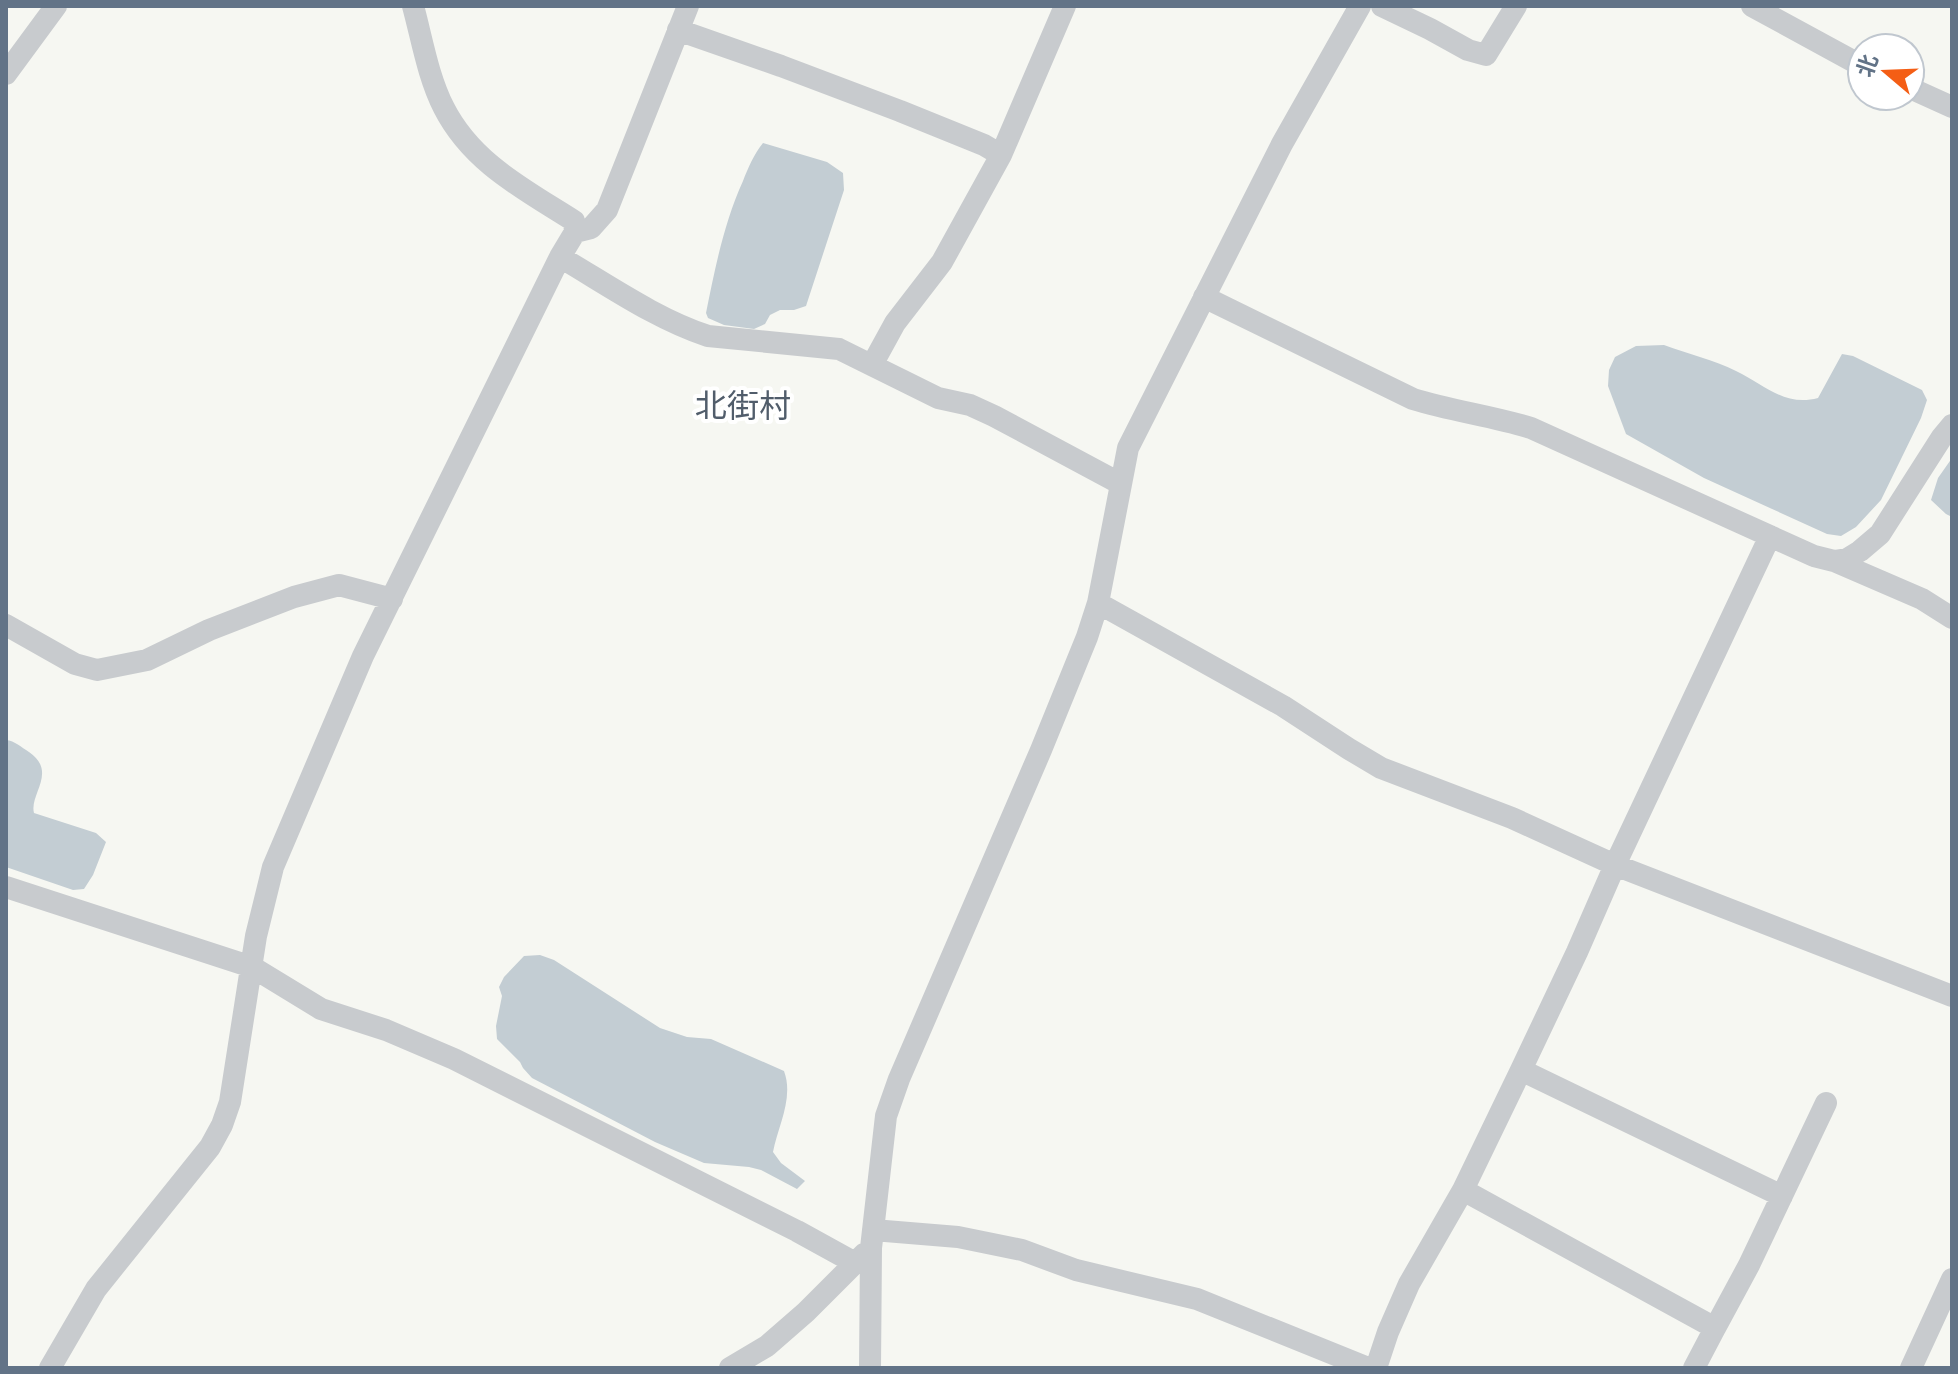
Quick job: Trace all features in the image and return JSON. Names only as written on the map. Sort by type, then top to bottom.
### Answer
[{"type":"street","points":[[6,74],[56,6]]},
{"type":"street","points":[[50,1368],[96,1289],[210,1147],[222,1125],[237,1068],[261,912],[273,867],[363,656],[575,232],[574,221],[492,168],[464,137],[444,107],[413,6]]},
{"type":"street","points":[[575,232],[591,228],[607,210],[688,6]]},
{"type":"street","points":[[872,365],[895,323],[942,262],[1001,155],[1065,6]]},
{"type":"street","points":[[870,1368],[866,1247],[886,1116],[899,1079],[1087,637],[1098,603],[1128,448],[1282,144],[1360,6]]},
{"type":"street","points":[[1382,6],[1468,50],[1486,55],[1516,6]]},
{"type":"street","points":[[1752,6],[1846,57]]},
{"type":"street","points":[[678,30],[900,111],[1001,155]]},
{"type":"street","points":[[1926,95],[1952,107]]},
{"type":"street","points":[[560,257],[661,316],[708,336],[839,349],[938,398],[970,405],[1121,484]]},
{"type":"street","points":[[1204,297],[1413,399],[1531,428],[1814,556],[1834,561],[1922,599],[1952,618]]},
{"type":"street","points":[[1834,561],[1847,559],[1880,534],[1952,425]]},
{"type":"street","points":[[1376,1368],[1409,1284],[1463,1190],[1521,1070],[1770,536]]},
{"type":"street","points":[[6,625],[75,664],[97,670],[147,660],[209,630],[294,597],[339,585],[392,599]]},
{"type":"street","points":[[1098,603],[1283,706],[1381,768],[1512,818],[1615,865],[1952,996]]},
{"type":"street","points":[[6,887],[252,967],[321,1009],[386,1030],[454,1059],[797,1231],[866,1247],[958,1237],[1022,1250],[1076,1270],[1197,1299],[1368,1368]]},
{"type":"street","points":[[1521,1070],[1782,1196]]},
{"type":"street","points":[[1694,1368],[1749,1265],[1826,1103]]},
{"type":"street","points":[[1463,1190],[1715,1328]]},
{"type":"street","points":[[730,1368],[767,1346],[806,1312],[866,1247]]},
{"type":"street","points":[[1911,1368],[1943,1318],[1952,1279]]},
{"type":"shaded area","points":[[763,143],[827,162],[843,173],[844,190],[806,306],[780,310],[770,315],[765,324],[754,329],[724,325],[708,318],[706,313],[730,213],[749,166]]},
{"type":"shaded area","points":[[1664,345],[1728,367],[1795,400],[1818,398],[1842,354],[1853,356],[1922,390],[1927,400],[1881,500],[1856,527],[1841,536],[1827,534],[1704,478],[1626,434],[1608,386],[1609,370],[1615,357],[1636,346]]},
{"type":"shaded area","points":[[1952,458],[1952,517],[1931,500],[1938,478]]},
{"type":"shaded area","points":[[6,740],[29,752],[41,767],[34,813],[96,833],[106,842],[84,889],[73,890],[6,867]]},
{"type":"shaded area","points":[[540,955],[554,960],[660,1028],[687,1037],[711,1039],[784,1071],[786,1102],[773,1152],[781,1163],[805,1181],[797,1189],[761,1170],[704,1163],[655,1142],[532,1078],[497,1039],[496,1026],[502,996],[499,987],[504,977],[524,956]]},
{"type":"district","name":"北街村","points":[[743,406]]}]
